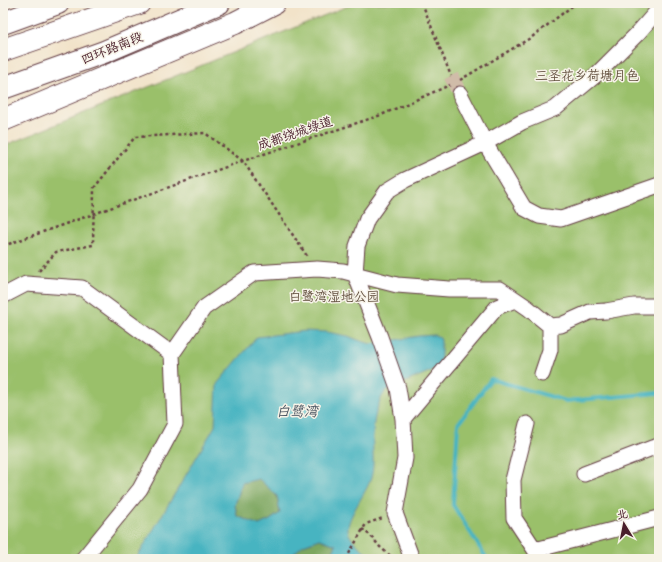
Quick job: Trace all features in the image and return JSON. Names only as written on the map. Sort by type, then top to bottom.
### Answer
[{"type":"highway","points":[[3,23],[58,3]]},
{"type":"highway","points":[[3,50],[139,3]]},
{"type":"highway","name":"四环路南段","points":[[3,88],[104,52],[219,3]]},
{"type":"highway","points":[[3,120],[235,23],[274,3]]},
{"type":"lane","points":[[412,559],[394,513],[405,458],[403,419],[398,388],[355,274],[357,246],[368,219],[387,191],[405,180],[485,143],[522,122],[556,108],[597,74],[638,33],[659,9]]},
{"type":"lane","points":[[460,94],[485,143],[524,208],[539,216],[561,219],[659,185]]},
{"type":"lane","points":[[84,559],[140,490],[175,424],[172,354],[204,308],[254,273],[316,269],[343,270],[397,284],[449,289],[500,289],[528,308],[550,326],[561,325],[590,312],[634,306],[659,306]]},
{"type":"lane","points":[[3,296],[26,284],[82,288],[172,354]]},
{"type":"lane","points":[[403,419],[497,307],[515,300]]},
{"type":"lane","points":[[542,374],[550,350],[550,326]]},
{"type":"lane","points":[[527,424],[513,480],[514,518],[539,554],[659,518]]},
{"type":"lane","points":[[584,474],[659,446]]},
{"type":"path","points":[[422,3],[451,76]]},
{"type":"path","name":"成都绕城绿道","points":[[3,246],[242,161],[381,115],[456,82],[532,37],[576,3]]},
{"type":"path","points":[[26,284],[56,252],[93,246],[94,188],[134,137],[205,133],[242,161],[316,269]]},
{"type":"path","points":[[346,559],[366,524],[394,513]]},
{"type":"path","points":[[362,529],[394,559]]},
{"type":"green space","name":"白鹭湾湿地公园","points":[[355,3],[659,3],[659,559],[3,559],[3,146]]},
{"type":"green space","points":[[259,478],[277,496],[280,513],[259,525],[237,516],[235,505],[242,483]]},
{"type":"green space","points":[[320,539],[336,545],[330,559],[288,559],[303,545]]},
{"type":"water","name":"白鹭湾","points":[[305,331],[327,332],[348,336],[371,344],[419,336],[435,335],[441,340],[441,356],[439,364],[431,371],[387,390],[377,409],[373,428],[373,462],[371,478],[351,518],[348,530],[351,538],[374,559],[330,559],[336,545],[320,539],[303,545],[288,559],[136,559],[215,426],[217,384],[257,337]],"holes":[[[259,479],[277,496],[280,513],[270,520],[259,525],[237,516],[235,505],[242,483]]]},
{"type":"waterway","points":[[487,559],[453,505],[458,424],[491,379],[566,401],[659,393]]},
{"type":"tunnel","points":[[451,76],[460,94]]},
{"type":"park label","name":"三圣花乡荷塘月色","points":[[587,75]]}]
